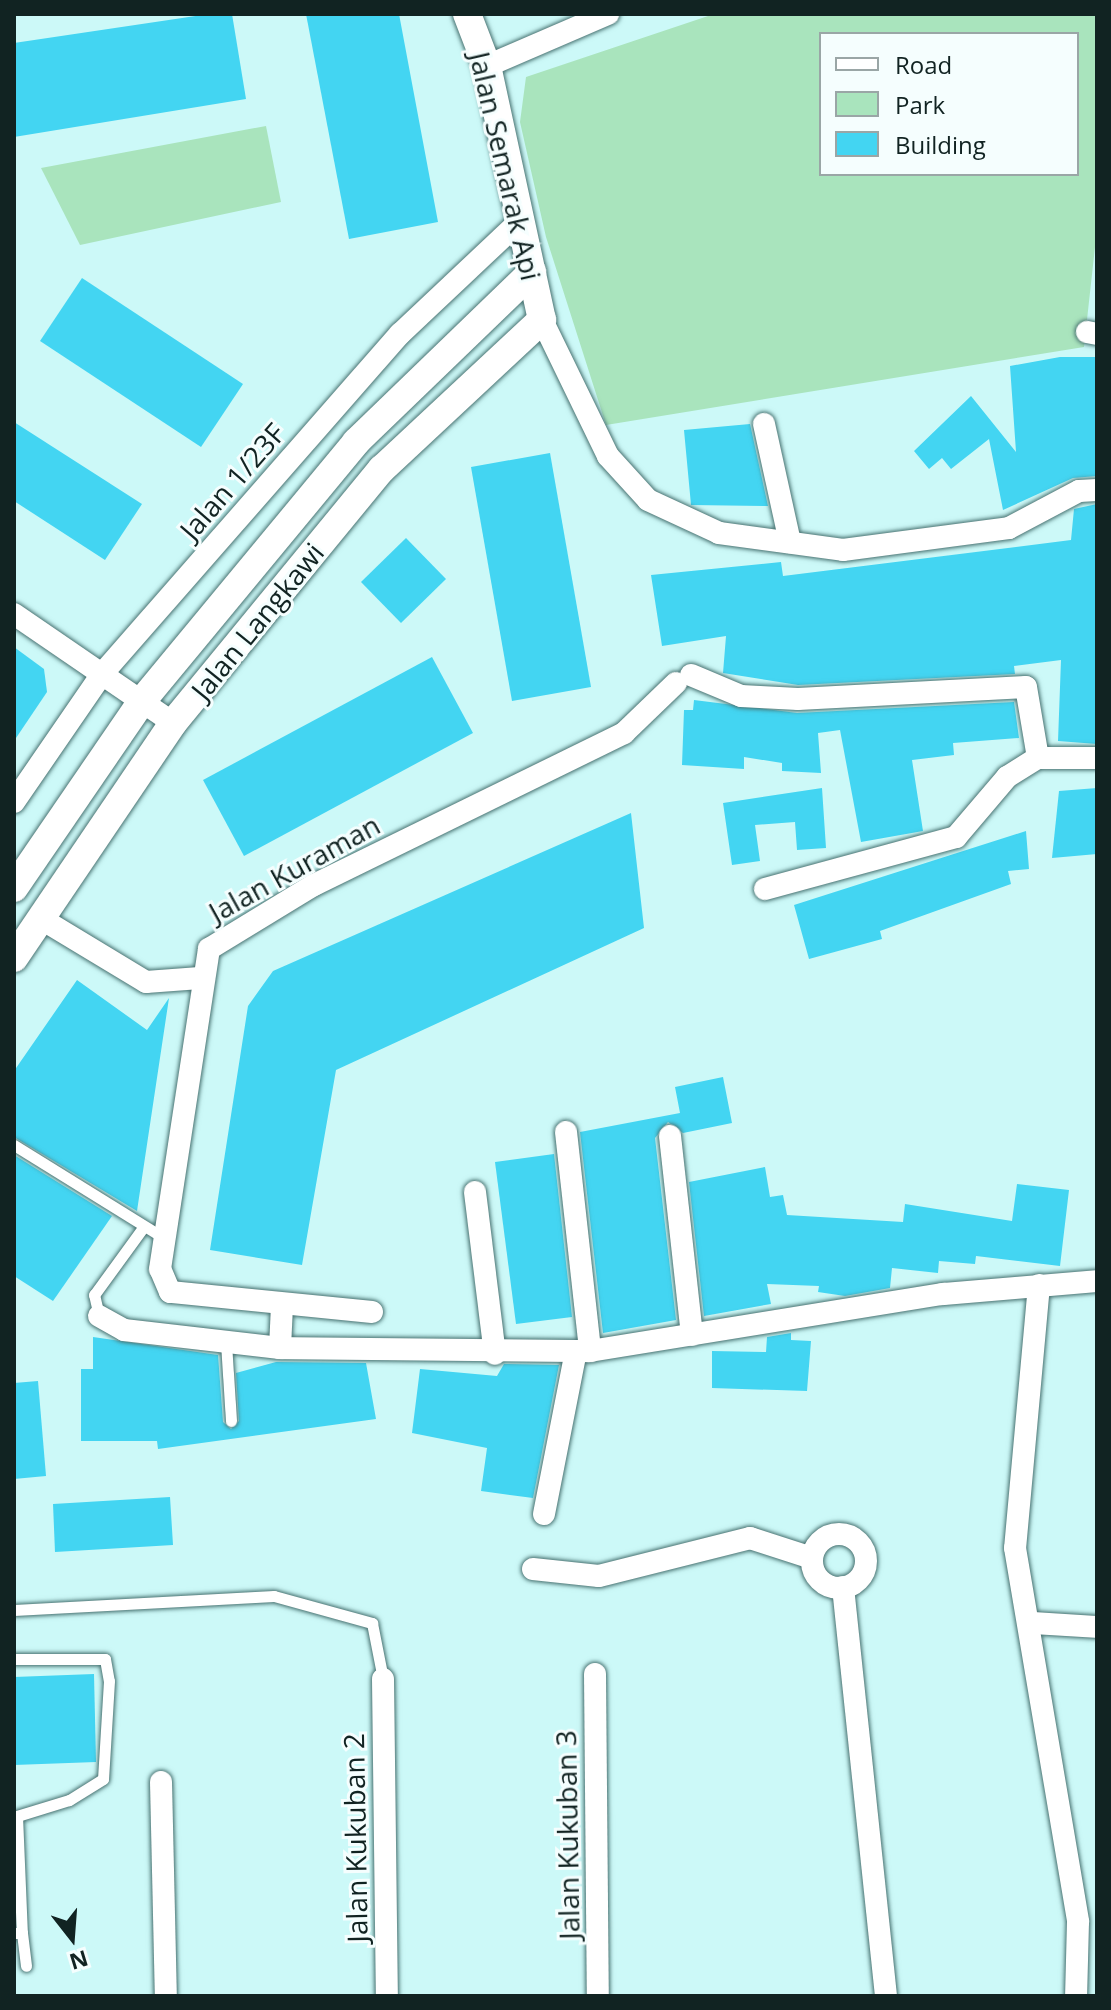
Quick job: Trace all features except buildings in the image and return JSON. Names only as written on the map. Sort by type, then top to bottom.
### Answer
[{"type":"street","name":"Jalan Semarak Api","points":[[467,14],[487,66],[542,320]]},
{"type":"street","points":[[487,66],[608,14]]},
{"type":"street","name":"Jalan 1/23F","points":[[14,802],[102,674],[400,334],[520,221]]},
{"type":"street","name":"Jalan Langkawi","points":[[14,888],[142,701],[356,442],[532,272]]},
{"type":"street","points":[[542,320],[608,456],[648,500],[719,533],[843,550],[1009,528],[1079,491],[1097,490]]},
{"type":"street","name":"Jalan Langkawi","points":[[14,958],[173,723],[382,469],[542,320]]},
{"type":"street","points":[[764,424],[790,542]]},
{"type":"street","points":[[14,614],[173,723]]},
{"type":"street","name":"Jalan Kuraman","points":[[372,1312],[170,1292],[160,1269],[200,978],[209,949],[314,885],[624,733],[683,679],[741,696],[785,699],[1026,687],[1038,758]]},
{"type":"street","points":[[765,889],[956,837],[1007,777],[1038,758],[1097,758]]},
{"type":"street","points":[[40,918],[146,982],[200,978]]},
{"type":"street","points":[[544,1514],[583,1351],[566,1132]]},
{"type":"street","points":[[670,1136],[692,1335]]},
{"type":"street","points":[[475,1192],[495,1354]]},
{"type":"street","points":[[99,1316],[124,1330],[280,1348],[495,1354],[583,1351],[1039,1285],[1097,1281]]},
{"type":"street","points":[[1039,1285],[1015,1548],[1032,1623],[1078,1922],[1076,1996]]},
{"type":"street","points":[[280,1348],[282,1305]]},
{"type":"street","points":[[812,1558],[834,1534],[858,1541],[866,1565],[843,1587]]},
{"type":"street","points":[[533,1569],[599,1576],[750,1538],[812,1558]]},
{"type":"street","points":[[812,1558],[820,1580],[843,1587]]},
{"type":"street","points":[[843,1587],[886,1996]]},
{"type":"street","points":[[1032,1623],[1097,1627]]},
{"type":"street","name":"Jalan Kukuban 3","points":[[595,1674],[598,1996]]},
{"type":"street","name":"Jalan Kukuban 2","points":[[383,1679],[387,1996]]},
{"type":"street","points":[[161,1782],[166,1996]]},
{"type":"lane","points":[[14,1145],[142,1229],[164,1238]]},
{"type":"lane","points":[[99,1316],[94,1295],[142,1229]]},
{"type":"lane","points":[[226,1343],[231,1421]]},
{"type":"lane","points":[[14,1610],[274,1596],[372,1623],[383,1679]]},
{"type":"lane","points":[[14,1659],[105,1659],[109,1681],[103,1779],[69,1800],[16,1815],[18,1933],[26,1966]]},
{"type":"green space","points":[[714,14],[1097,14],[1097,229],[1084,347],[606,425],[546,237],[520,122],[526,77]]},
{"type":"green space","points":[[266,126],[281,202],[80,245],[41,168]]}]
